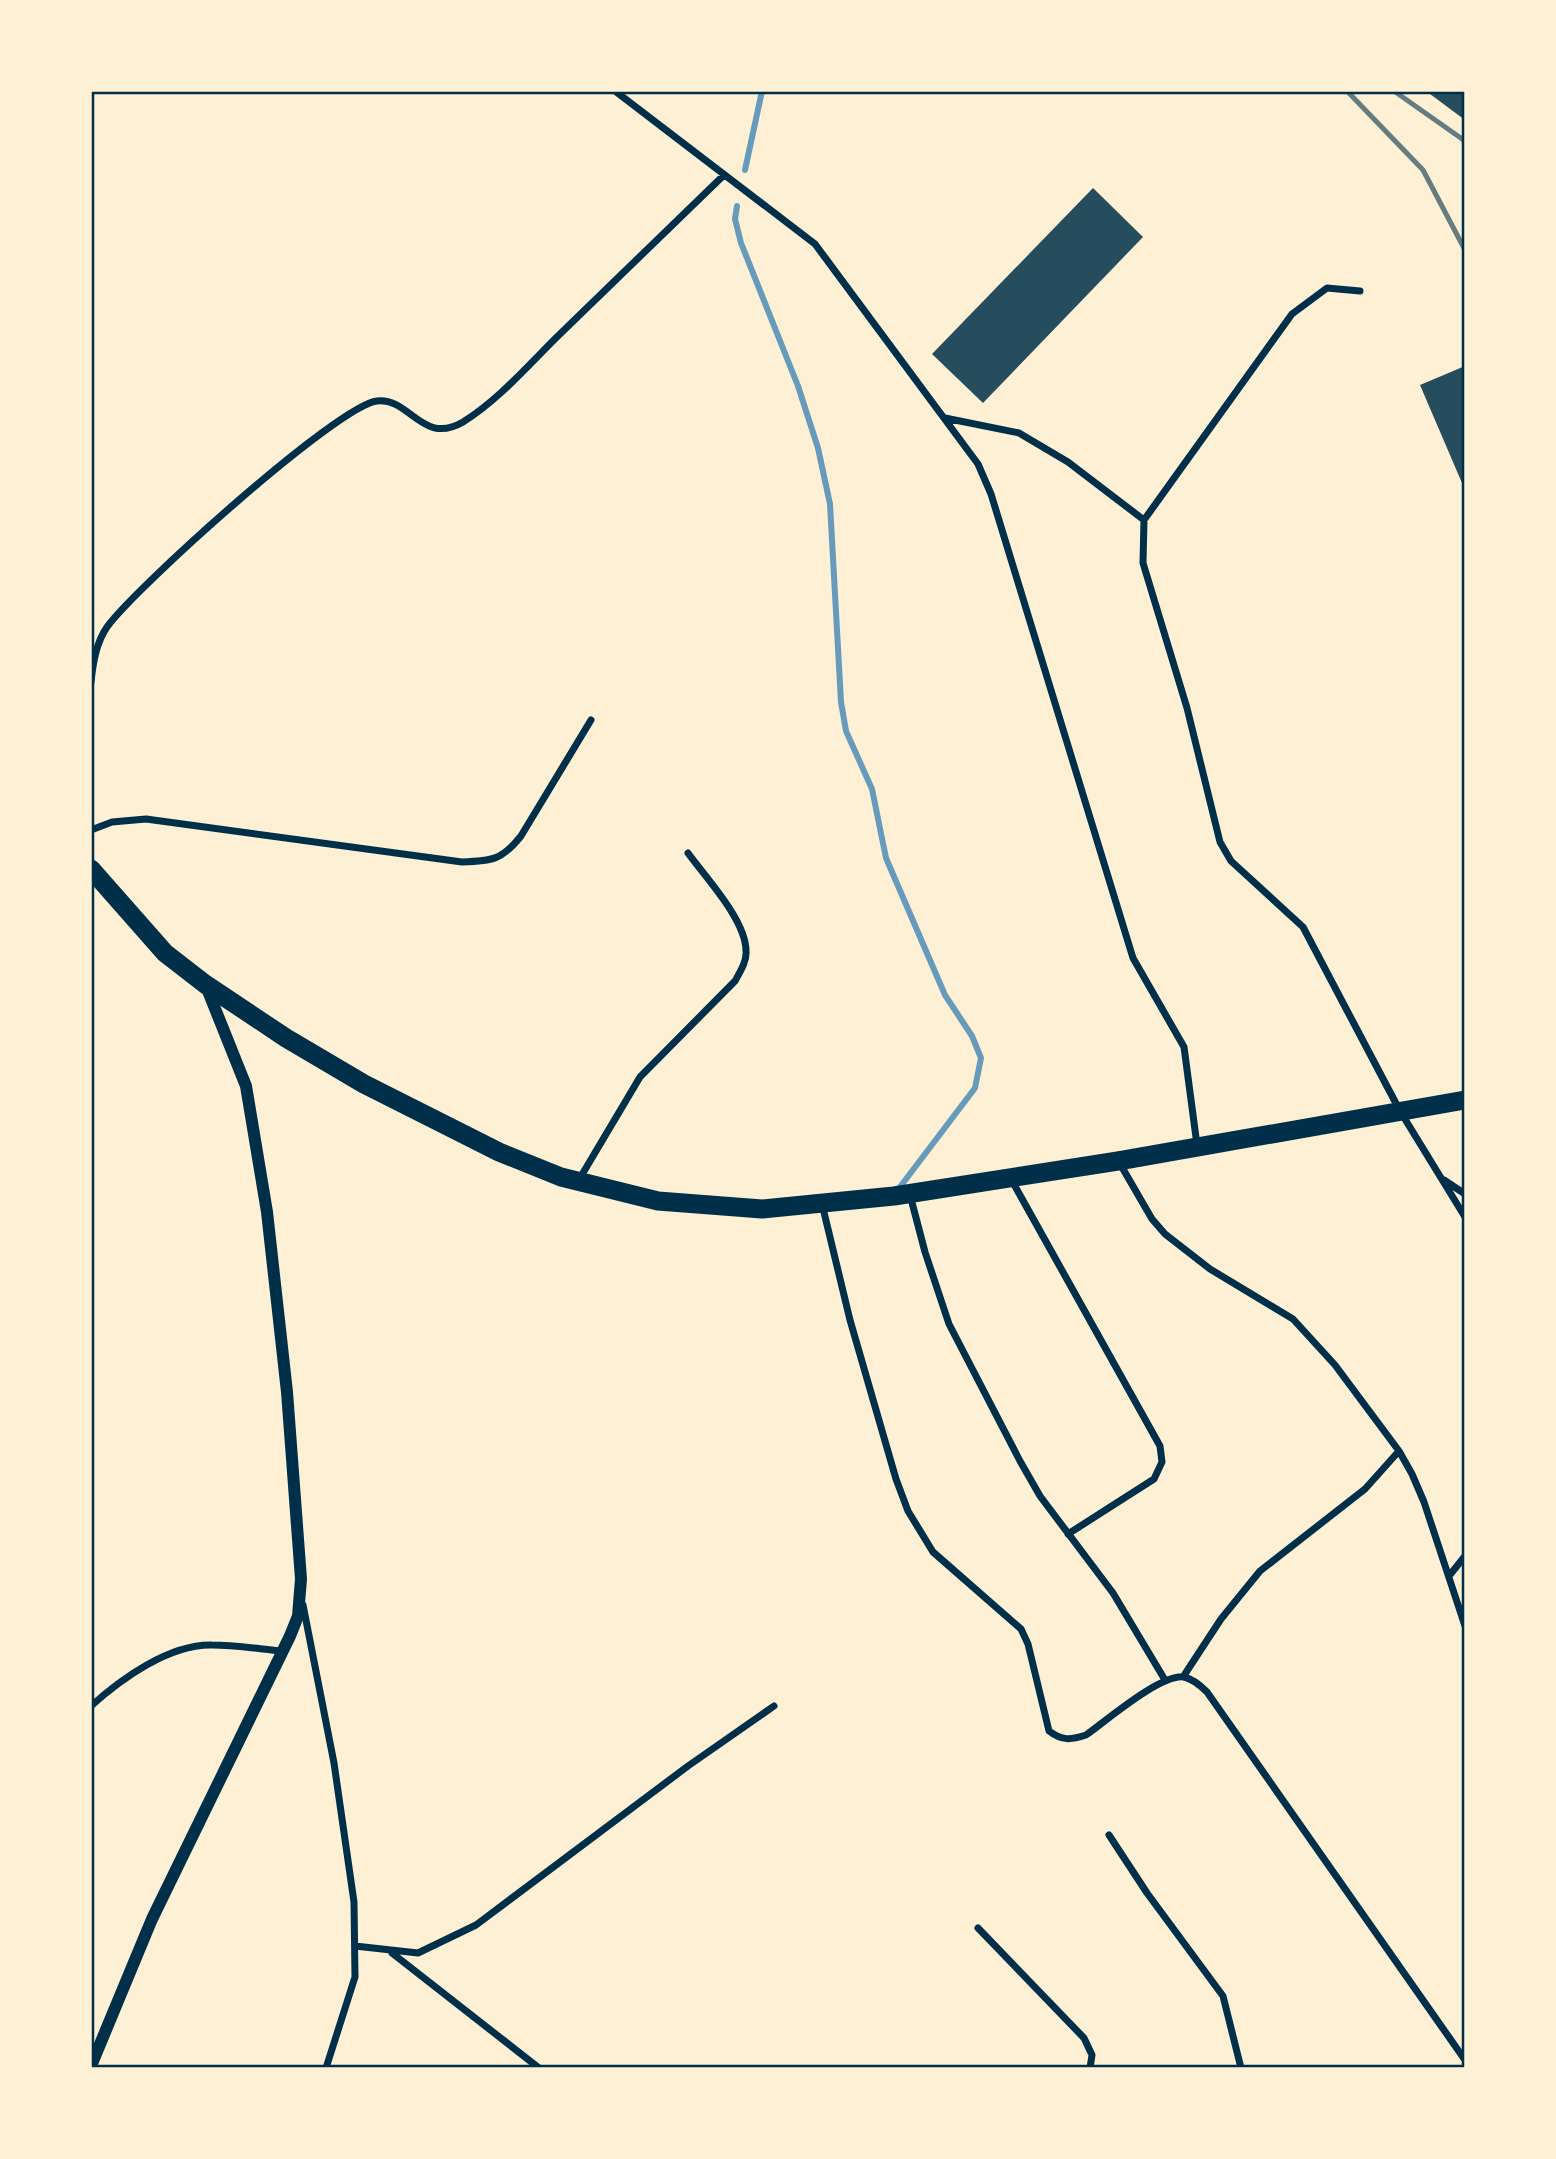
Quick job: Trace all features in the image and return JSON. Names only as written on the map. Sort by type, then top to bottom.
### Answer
[{"type":"highway","points":[[91,869],[165,953],[205,984],[364,1084],[499,1152],[578,1182],[658,1201],[762,1209],[910,1193],[1198,1148],[1465,1100]]},
{"type":"street","points":[[614,91],[815,244],[978,464],[991,494],[1133,958],[1184,1047],[1198,1148]]},
{"type":"street","points":[[91,682],[96,649],[106,628],[122,610],[173,559],[316,437],[359,407],[377,401],[393,403],[423,425],[449,428],[461,423],[522,371],[724,175]]},
{"type":"street","points":[[1360,291],[1327,288],[1292,314],[1143,520],[1143,563],[1187,708],[1220,842],[1231,861],[1303,927],[1400,1111],[1465,1217]]},
{"type":"street","points":[[945,418],[1019,433],[1068,462],[1143,520]]},
{"type":"street","points":[[91,830],[112,821],[146,819],[462,862],[488,861],[508,853],[521,836],[591,720]]},
{"type":"street","points":[[578,1182],[640,1076],[735,981],[744,965],[747,950],[741,930],[688,853]]},
{"type":"street","points":[[205,984],[230,1040],[246,1086],[267,1212],[286,1392],[301,1599],[334,1763],[354,1902],[355,1977],[326,2068]]},
{"type":"street","points":[[1118,1161],[1152,1219],[1185,1252],[1293,1320],[1310,1335],[1399,1451],[1424,1502],[1465,1626]]},
{"type":"street","points":[[1441,1177],[1465,1194]]},
{"type":"street","points":[[1010,1178],[1160,1446],[1161,1462],[1154,1479],[1068,1534]]},
{"type":"street","points":[[910,1193],[925,1252],[950,1324],[1020,1461],[1068,1534],[1113,1593],[1165,1680]]},
{"type":"street","points":[[822,1204],[850,1320],[896,1479],[908,1510],[933,1552],[1021,1629],[1028,1644],[1049,1731],[1058,1738],[1072,1740],[1086,1735],[1165,1680],[1183,1677],[1196,1682],[1207,1692],[1465,2060]]},
{"type":"street","points":[[1183,1677],[1221,1619],[1260,1572],[1365,1489],[1399,1451]]},
{"type":"street","points":[[1448,1576],[1465,1556]]},
{"type":"street","points":[[91,2066],[152,1919],[283,1651],[298,1616],[301,1599]]},
{"type":"street","points":[[91,1706],[146,1666],[189,1648],[210,1644],[283,1651]]},
{"type":"street","points":[[355,1946],[418,1953],[442,1944],[476,1925],[688,1766],[774,1706]]},
{"type":"street","points":[[1109,1835],[1147,1893],[1223,1996],[1241,2068]]},
{"type":"street","points":[[978,1928],[1084,2038],[1092,2055],[1090,2068]]},
{"type":"street","points":[[391,1952],[539,2068]]},
{"type":"building","points":[[1426,91],[1465,91],[1465,120]]},
{"type":"building","points":[[1093,188],[1143,237],[983,403],[932,354]]},
{"type":"building","points":[[1465,366],[1465,490],[1420,385]]},
{"type":"waterway","points":[[745,170],[762,91]]},
{"type":"waterway","points":[[737,206],[735,219],[741,243],[798,386],[818,448],[830,504],[841,702],[846,731],[872,789],[886,858],[945,995],[972,1036],[981,1058],[975,1088],[897,1191]]},
{"type":"railway","points":[[1347,91],[1423,170],[1465,250]]},
{"type":"railway","points":[[1394,91],[1465,141]]}]
